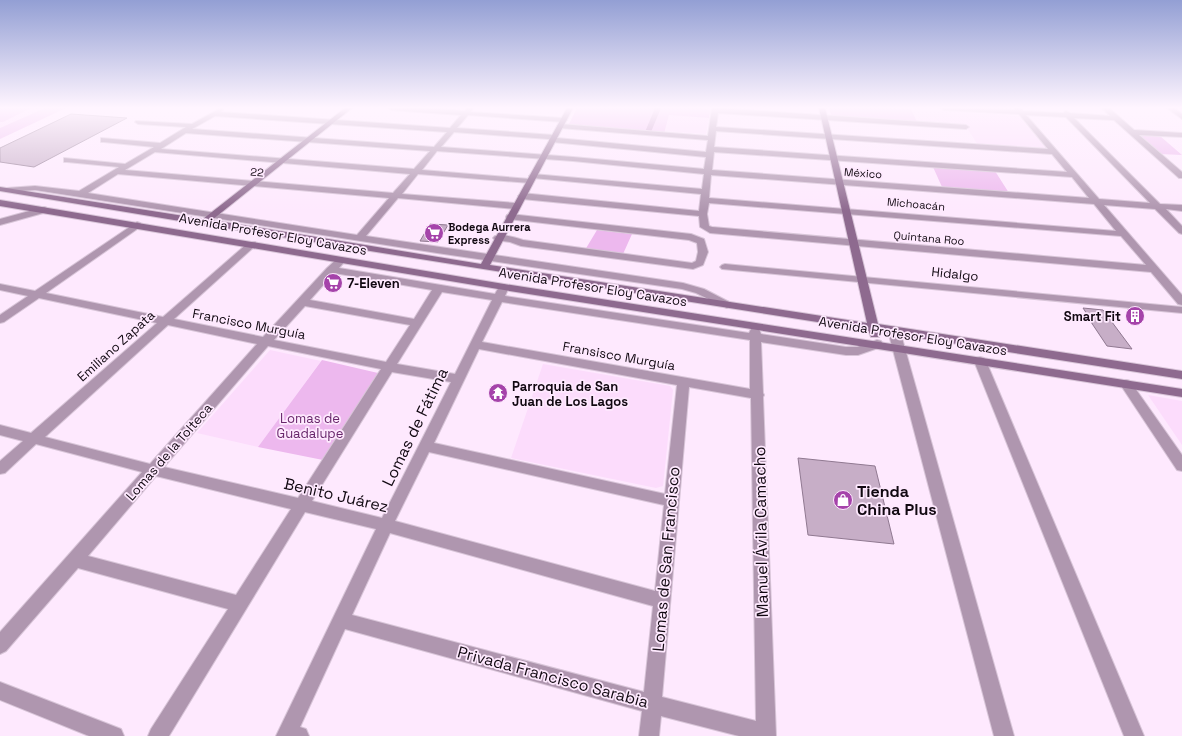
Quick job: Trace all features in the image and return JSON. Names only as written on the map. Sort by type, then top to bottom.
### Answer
[{"type":"main road","points":[[190,234],[305,142]]},
{"type":"main road","points":[[484,267],[515,206],[551,142]]},
{"type":"main road","points":[[831,142],[839,183],[863,279],[877,344]]},
{"type":"main road","name":"Avenida Profesor Eloy Cavazos","points":[[4,190],[484,267],[1182,375]]},
{"type":"main road","name":"Avenida Profesor Eloy Cavazos","points":[[0,203],[252,244],[501,292],[755,332]]},
{"type":"main road","name":"Avenida Profesor Eloy Cavazos","points":[[877,344],[1182,393]]},
{"type":"street","points":[[138,142],[162,144]]},
{"type":"street","points":[[80,194],[165,142]]},
{"type":"street","name":"México","points":[[338,142],[542,157],[839,183],[1182,208]]},
{"type":"street","points":[[359,238],[394,195],[441,142]]},
{"type":"street","points":[[593,142],[710,152],[834,158],[1074,175]]},
{"type":"street","points":[[522,196],[703,214],[710,142]]},
{"type":"street","points":[[910,142],[1054,152]]},
{"type":"street","points":[[1046,142],[1182,302]]},
{"type":"street","points":[[1095,142],[1182,231]]},
{"type":"street","points":[[1144,142],[1182,176]]},
{"type":"street","name":"Michoacán","points":[[152,150],[416,171],[531,178],[846,210],[1125,234]]},
{"type":"street","points":[[66,160],[127,166]]},
{"type":"street","name":"22","points":[[117,172],[515,206]]},
{"type":"street","name":"Avenida Profesor Eloy Cavazos","points":[[4,190],[35,188],[80,194],[359,238],[683,286],[700,291],[727,305]]},
{"type":"street","points":[[0,222],[44,210]]},
{"type":"street","name":"Quintana Roo","points":[[703,214],[707,229],[714,230],[1154,269]]},
{"type":"street","points":[[498,238],[512,239],[521,243],[693,266],[700,263],[703,252],[702,244],[699,239],[510,217]]},
{"type":"street","points":[[0,320],[137,225]]},
{"type":"street","name":"Emiliano Zapata","points":[[0,469],[252,244]]},
{"type":"street","name":"Lomas de la Tolteca","points":[[0,645],[266,341],[341,260]]},
{"type":"street","name":"Hidalgo","points":[[725,267],[1182,310]]},
{"type":"street","points":[[331,270],[439,288],[501,292]]},
{"type":"street","name":"Francisco Murguía","points":[[0,287],[389,367],[458,379]]},
{"type":"street","points":[[158,736],[239,604],[439,288]]},
{"type":"street","name":"Lomas de Fátima","points":[[291,735],[341,620],[386,525],[501,292]]},
{"type":"street","points":[[302,302],[418,323]]},
{"type":"street","points":[[894,331],[1004,736]]},
{"type":"street","points":[[755,332],[854,352],[877,344]]},
{"type":"street","name":"Manuel Ávila Camacho","points":[[755,332],[758,395],[766,734]]},
{"type":"street","name":"Fransisco Murguía","points":[[476,345],[758,395]]},
{"type":"street","points":[[980,361],[1134,736]]},
{"type":"street","name":"Lomas de San Francisco","points":[[649,736],[683,382]]},
{"type":"street","points":[[1126,384],[1182,466]]},
{"type":"street","name":"Benito Juárez","points":[[0,430],[154,470],[386,525],[662,601]]},
{"type":"street","points":[[426,446],[671,501]]},
{"type":"street","points":[[75,560],[239,604]]},
{"type":"street","name":"Privada Francisco Sarabia","points":[[341,620],[766,734]]},
{"type":"street","points":[[0,691],[114,736]]},
{"type":"shaded area","points":[[976,142],[1041,142],[1046,148],[978,145]]},
{"type":"shaded area","points":[[270,350],[321,361],[258,447],[197,433]]},
{"type":"shaded area","points":[[543,364],[670,386],[673,390],[663,486],[656,488],[511,458]]},
{"type":"shaded area","points":[[1148,395],[1182,401],[1182,445]]},
{"type":"green space","points":[[1147,142],[1167,142],[1182,155],[1160,154]]},
{"type":"green space","points":[[933,167],[995,171],[1009,193],[942,187]]},
{"type":"green space","points":[[597,230],[632,234],[623,254],[585,250]]},
{"type":"green space","name":"Lomas de Guadalupe","points":[[322,360],[378,373],[323,460],[258,447]]},
{"type":"building","points":[[12,142],[81,142],[34,167],[0,162],[0,148]]},
{"type":"building","name":"Bodega Aurrera Express","points":[[430,224],[448,225],[438,242],[420,241]]},
{"type":"building","points":[[1083,308],[1103,310],[1132,349],[1107,346]]},
{"type":"building","name":"Tienda China Plus","points":[[798,458],[875,466],[894,544],[808,535]]},
{"type":"place","name":"Bodega Aurrera Express","points":[[434,233]]},
{"type":"place","name":"7-Eleven","points":[[333,283]]},
{"type":"place","name":"Smart Fit","points":[[1135,316]]},
{"type":"place","name":"Parroquia de San Juan de Los Lagos","points":[[498,393]]},
{"type":"place","name":"Tienda China Plus","points":[[843,500]]}]
